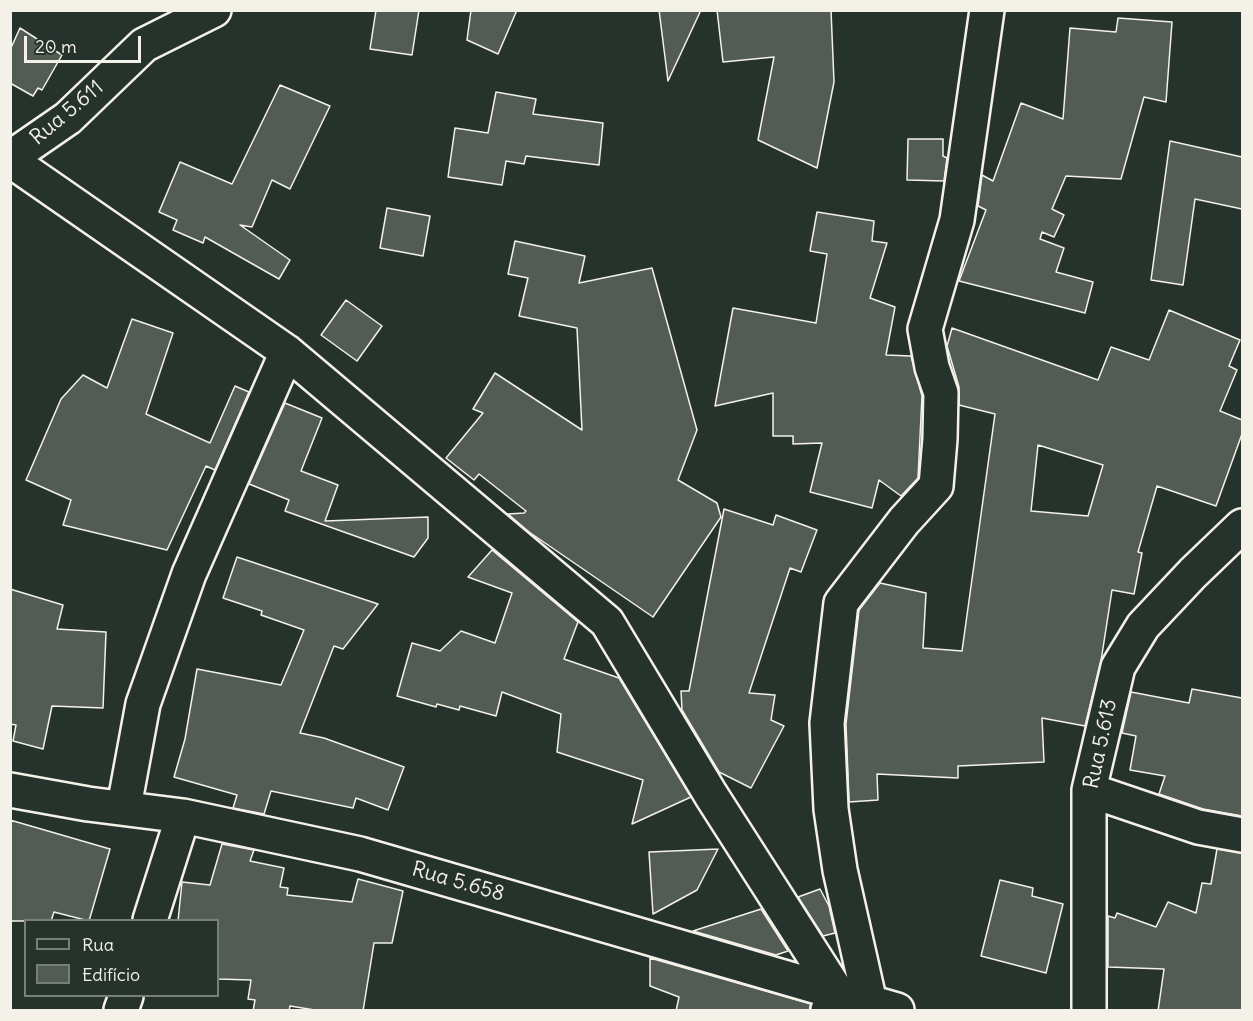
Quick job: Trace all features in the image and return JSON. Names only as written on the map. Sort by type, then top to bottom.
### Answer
[{"type":"street","name":"Rua 5.611","points":[[10,159],[68,118],[144,45],[214,10]]},
{"type":"street","points":[[884,1007],[840,870],[831,809],[827,723],[841,603],[904,521],[936,486],[941,393],[932,367],[925,329],[957,220],[987,10]]},
{"type":"street","points":[[10,159],[287,351],[607,622],[832,1001]]},
{"type":"street","points":[[124,807],[143,704],[185,585],[287,351]]},
{"type":"street","name":"Rua 5.613","points":[[1089,1011],[1089,790],[1118,667],[1143,626],[1242,526]]},
{"type":"street","name":"Rua 5.658","points":[[10,790],[88,804],[183,816],[360,854],[832,1001],[884,1007]]},
{"type":"street","points":[[1089,790],[1198,827],[1242,835]]},
{"type":"street","points":[[151,919],[183,816]]},
{"type":"building","points":[[376,10],[419,10],[412,55],[370,49]]},
{"type":"building","points":[[471,10],[517,10],[498,54],[467,40]]},
{"type":"building","points":[[659,10],[701,10],[668,81]]},
{"type":"building","points":[[717,10],[831,10],[834,82],[817,168],[758,140],[774,57],[723,62]]},
{"type":"building","points":[[1118,18],[1172,22],[1166,102],[1144,97],[1121,179],[1066,176],[1052,209],[1064,215],[1054,237],[1042,232],[1040,239],[1064,248],[1056,272],[1093,282],[1085,313],[959,281],[986,210],[978,206],[982,175],[993,181],[1021,103],[1063,119],[1070,28],[1116,32]]},
{"type":"building","points":[[20,28],[62,55],[42,90],[38,88],[33,96],[10,83],[10,50]]},
{"type":"building","points":[[280,85],[330,106],[290,189],[272,180],[252,227],[240,225],[290,260],[279,279],[205,237],[203,243],[173,230],[177,220],[159,212],[180,162],[232,184]]},
{"type":"building","points":[[496,92],[536,99],[533,114],[603,123],[599,165],[526,156],[524,164],[506,161],[502,185],[448,177],[455,128],[488,133]]},
{"type":"building","points":[[908,139],[943,139],[943,156],[947,158],[944,181],[907,180]]},
{"type":"building","points":[[1170,141],[1242,157],[1242,209],[1195,199],[1183,285],[1151,280]]},
{"type":"building","points":[[387,208],[430,216],[423,256],[380,248]]},
{"type":"building","points":[[817,212],[874,221],[872,241],[887,243],[870,298],[895,307],[886,355],[911,356],[922,396],[918,478],[901,496],[879,480],[872,508],[810,492],[822,443],[793,444],[793,436],[773,436],[773,393],[715,406],[733,308],[816,323],[827,254],[810,251]]},
{"type":"building","points":[[515,241],[585,256],[579,283],[652,268],[697,430],[678,480],[717,503],[721,517],[653,617],[529,532],[508,514],[526,511],[479,474],[474,480],[446,458],[483,413],[473,409],[495,373],[582,430],[577,328],[519,316],[528,278],[508,274]]},
{"type":"building","points":[[346,300],[382,326],[357,361],[321,335]]},
{"type":"building","points":[[1169,310],[1240,340],[1229,366],[1237,370],[1220,411],[1242,420],[1242,434],[1216,506],[1157,486],[1138,552],[1142,553],[1134,594],[1112,590],[1101,661],[1085,726],[1042,718],[1044,762],[958,766],[958,778],[877,774],[878,800],[849,802],[846,724],[859,610],[880,583],[926,593],[923,648],[962,651],[995,414],[959,405],[959,387],[947,346],[952,328],[1098,380],[1111,347],[1149,360]],"holes":[[[1038,445],[1103,465],[1088,516],[1031,511]]]},
{"type":"building","points":[[132,319],[173,333],[146,414],[210,443],[235,386],[249,392],[215,470],[206,466],[167,550],[63,525],[71,500],[26,480],[61,399],[83,375],[107,388]]},
{"type":"building","points":[[285,403],[322,418],[301,471],[338,485],[325,521],[428,517],[428,538],[414,557],[285,511],[289,500],[249,484]]},
{"type":"building","points":[[724,509],[773,525],[776,515],[817,530],[801,572],[790,568],[749,693],[775,695],[771,720],[784,726],[751,788],[719,772],[682,710],[681,691],[689,691]]},
{"type":"building","points":[[492,550],[578,622],[564,659],[619,678],[691,797],[632,824],[643,780],[557,752],[561,714],[502,692],[496,716],[460,706],[459,710],[437,704],[436,707],[397,696],[412,643],[440,651],[461,631],[495,643],[512,593],[468,577]]},
{"type":"building","points":[[237,557],[378,604],[343,649],[334,646],[300,733],[324,738],[404,767],[388,810],[356,798],[353,808],[271,791],[264,814],[233,808],[237,795],[174,777],[185,739],[197,669],[281,685],[304,630],[261,615],[262,611],[223,598]]},
{"type":"building","points":[[10,589],[63,605],[57,629],[106,632],[103,708],[52,706],[43,749],[13,741],[16,725],[10,724]]},
{"type":"building","points":[[1192,689],[1242,698],[1242,816],[1203,809],[1159,794],[1165,776],[1130,770],[1136,736],[1122,733],[1131,692],[1189,703]]},
{"type":"building","points":[[10,820],[110,849],[90,919],[54,912],[52,919],[10,921]]},
{"type":"building","points":[[222,844],[254,850],[250,861],[284,868],[280,887],[288,888],[287,895],[352,902],[358,879],[403,891],[392,943],[374,943],[363,1011],[321,1011],[290,1006],[289,1011],[253,1011],[255,1000],[248,999],[251,980],[219,979],[219,919],[178,919],[182,882],[210,885]]},
{"type":"building","points":[[718,849],[697,890],[653,914],[649,852]]},
{"type":"building","points":[[1217,849],[1242,853],[1242,1011],[1158,1011],[1164,969],[1108,967],[1108,916],[1115,918],[1117,913],[1156,927],[1168,902],[1196,913],[1202,883],[1211,884]]},
{"type":"building","points":[[1000,880],[1033,888],[1032,896],[1063,904],[1046,973],[981,956]]},
{"type":"building","points":[[820,889],[829,906],[835,933],[823,936],[798,897]]},
{"type":"building","points":[[761,909],[788,951],[776,955],[693,931]]},
{"type":"building","points":[[650,958],[811,1004],[809,1011],[676,1011],[679,997],[650,986]]}]
